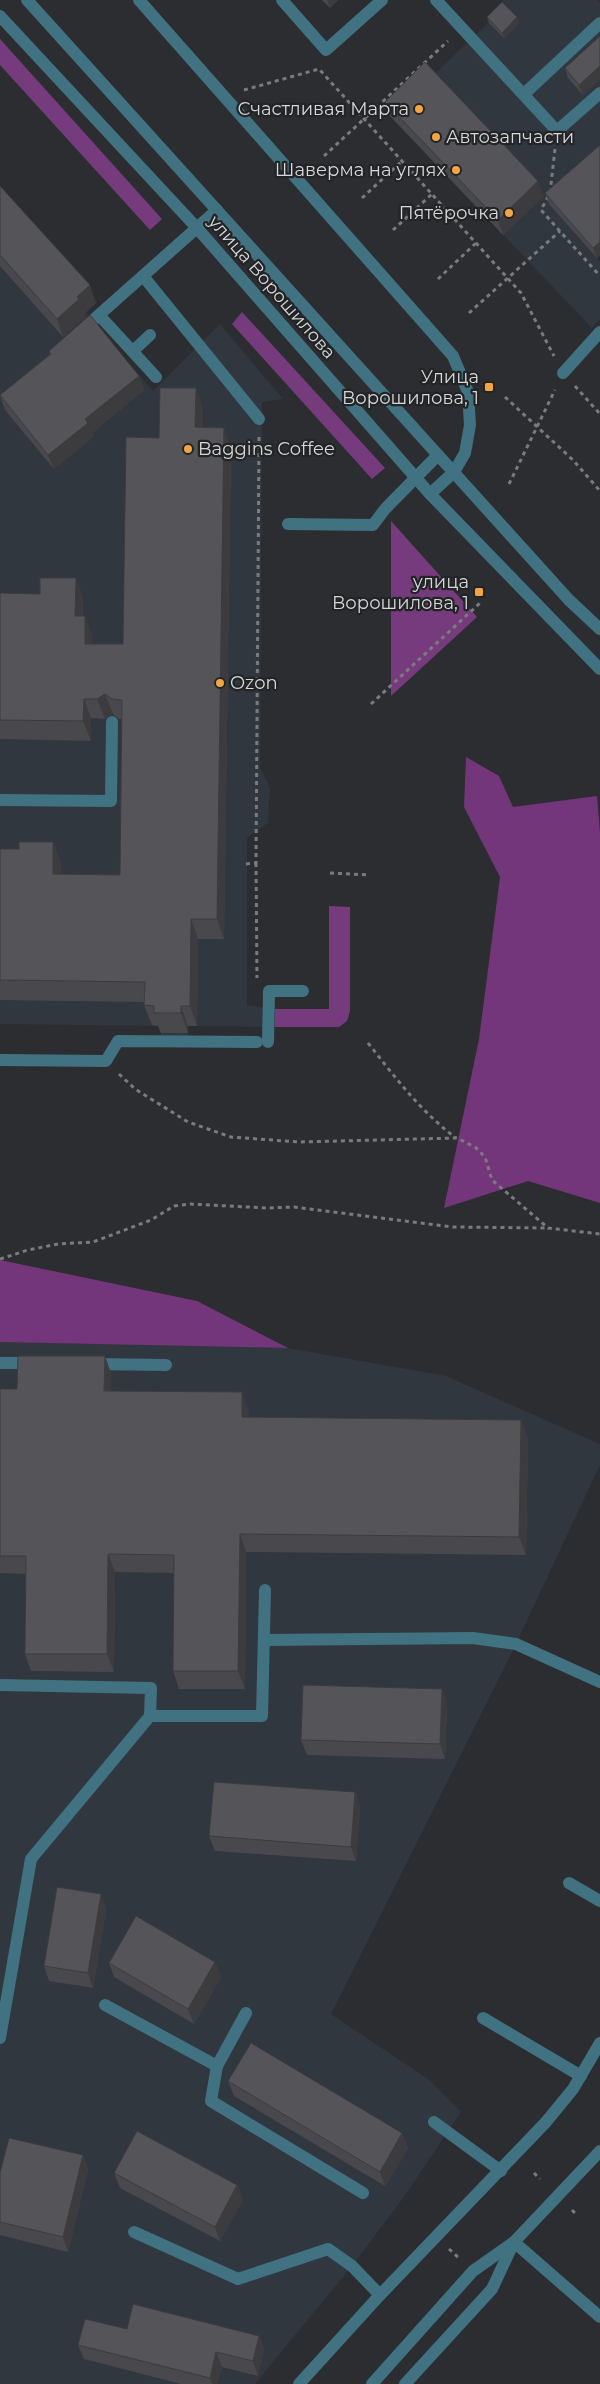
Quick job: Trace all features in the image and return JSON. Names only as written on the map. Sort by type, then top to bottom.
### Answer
[{"type":"street","name":"улица Ворошилова","points":[[27,0],[569,600],[600,629]]},
{"type":"street","points":[[139,0],[454,356],[468,392],[470,425],[464,453],[454,472],[430,494]]},
{"type":"street","points":[[282,0],[326,50],[382,0]]},
{"type":"street","points":[[436,0],[557,131],[600,94]]},
{"type":"street","name":"улица Ворошилова","points":[[0,16],[197,228],[415,478],[600,669]]},
{"type":"street","points":[[524,94],[600,23]]},
{"type":"street","points":[[71,340],[217,210]]},
{"type":"street","points":[[143,276],[259,419]]},
{"type":"street","points":[[99,315],[156,377]]},
{"type":"street","points":[[563,373],[600,332]]},
{"type":"street","points":[[132,351],[150,335]]},
{"type":"street","points":[[288,524],[373,525],[385,509],[438,455]]},
{"type":"street","points":[[0,800],[111,801],[112,722]]},
{"type":"street","points":[[0,1060],[106,1061],[118,1041],[262,1042],[269,991],[304,991]]},
{"type":"street","points":[[0,1363],[49,1363]]},
{"type":"street","points":[[78,1364],[166,1365]]},
{"type":"street","points":[[150,1716],[262,1716],[265,1590]]},
{"type":"street","points":[[264,1640],[473,1638],[516,1644],[600,1682]]},
{"type":"street","points":[[0,1685],[151,1688],[150,1716],[32,1859],[0,2038]]},
{"type":"street","points":[[569,1883],[600,1901]]},
{"type":"street","points":[[105,2004],[217,2066]]},
{"type":"street","points":[[246,2013],[217,2066],[211,2101],[363,2193]]},
{"type":"street","points":[[483,2018],[581,2076]]},
{"type":"street","points":[[299,2384],[380,2295],[546,2122],[581,2076],[600,2043]]},
{"type":"street","points":[[434,2122],[501,2171]]},
{"type":"street","points":[[372,2384],[473,2272],[514,2242],[600,2150]]},
{"type":"street","points":[[134,2232],[238,2279],[328,2249],[352,2266],[380,2295]]},
{"type":"street","points":[[514,2242],[600,2317]]},
{"type":"street","points":[[405,2384],[492,2289],[514,2242]]},
{"type":"path","points":[[324,156],[462,28]]},
{"type":"path","points":[[241,91],[319,69],[520,293]]},
{"type":"path","points":[[557,131],[550,193],[541,210],[600,276]]},
{"type":"path","points":[[362,198],[402,161]]},
{"type":"path","points":[[393,230],[432,194]]},
{"type":"path","points":[[469,313],[560,231]]},
{"type":"path","points":[[438,279],[476,243]]},
{"type":"path","points":[[509,484],[539,426],[563,373]]},
{"type":"path","points":[[505,397],[539,426],[600,491]]},
{"type":"path","points":[[256,979],[259,419]]},
{"type":"path","points":[[371,704],[480,603]]},
{"type":"path","points":[[246,864],[256,863]]},
{"type":"path","points":[[330,873],[370,876]]},
{"type":"path","points":[[368,1043],[435,1122],[457,1138],[475,1147],[485,1157],[492,1180],[548,1228]]},
{"type":"path","points":[[106,1061],[135,1089],[188,1122],[231,1137],[299,1142],[457,1138]]},
{"type":"path","points":[[0,1259],[28,1250],[58,1244],[93,1242],[150,1220],[174,1206],[190,1204],[267,1208],[294,1207],[453,1227],[548,1228],[600,1234]]},
{"type":"path","points":[[534,2173],[540,2179]]},
{"type":"path","points":[[572,2210],[577,2215]]},
{"type":"path","points":[[446,2246],[461,2260]]},
{"type":"shaded area","points":[[502,0],[597,0],[600,3],[600,255],[597,258],[600,262],[600,319],[592,328],[390,116],[504,8]]},
{"type":"shaded area","points":[[0,39],[162,219],[150,230],[0,65]]},
{"type":"shaded area","points":[[0,196],[96,303],[86,312],[153,391],[220,324],[283,399],[262,402],[260,768],[270,788],[268,823],[247,838],[247,1005],[275,1009],[275,1027],[188,1026],[188,1040],[161,1039],[161,1026],[0,1024]]},
{"type":"shaded area","points":[[242,312],[385,468],[372,479],[232,324]]},
{"type":"shaded area","points":[[391,521],[477,617],[391,696]]},
{"type":"shaded area","points":[[466,757],[499,776],[513,807],[597,796],[600,833],[600,1203],[528,1181],[444,1208],[479,1039],[500,877],[464,807]]},
{"type":"shaded area","points":[[329,906],[350,907],[350,1011],[347,1021],[339,1027],[275,1027],[275,1009],[329,1009]]},
{"type":"shaded area","points":[[0,1260],[197,1301],[288,1348],[0,1342]]},
{"type":"shaded area","points":[[0,1338],[288,1348],[446,1376],[600,1444],[600,1465],[516,1644],[331,2014],[428,2079],[461,2112],[404,2197],[352,2266],[255,2384],[0,2384]]},
{"type":"building","points":[[502,2],[517,17],[502,33],[487,17]]},
{"type":"building","points":[[600,36],[600,66],[579,85],[565,68]]},
{"type":"building","points":[[425,62],[538,181],[498,220],[385,102]]},
{"type":"building","points":[[600,145],[600,242],[593,248],[545,193]]},
{"type":"building","points":[[0,186],[90,285],[77,297],[79,299],[57,319],[0,255]]},
{"type":"building","points":[[90,315],[139,376],[85,419],[88,423],[48,455],[0,395],[51,354],[49,351]]},
{"type":"building","points":[[160,388],[196,388],[195,427],[224,428],[217,919],[191,919],[190,1006],[181,1006],[181,1013],[154,1013],[154,1006],[144,1005],[145,982],[0,980],[0,849],[19,849],[19,842],[53,842],[53,874],[120,875],[122,700],[112,699],[105,694],[97,699],[84,699],[83,721],[0,720],[0,593],[40,594],[40,578],[76,578],[75,616],[85,616],[85,644],[123,644],[126,437],[159,438]]},
{"type":"building","points":[[18,1356],[105,1356],[104,1391],[242,1392],[242,1417],[521,1420],[519,1537],[240,1534],[238,1671],[173,1671],[174,1555],[108,1554],[107,1654],[25,1654],[26,1556],[0,1556],[0,1389],[17,1389]]},
{"type":"building","points":[[303,1685],[442,1689],[440,1744],[301,1740]]},
{"type":"building","points":[[214,1782],[355,1792],[351,1847],[209,1836]]},
{"type":"building","points":[[57,1887],[101,1894],[88,1973],[44,1966]]},
{"type":"building","points":[[136,1916],[215,1962],[188,2009],[109,1963]]},
{"type":"building","points":[[251,2043],[402,2133],[380,2172],[228,2081]]},
{"type":"building","points":[[137,2131],[237,2185],[215,2227],[114,2173]]},
{"type":"building","points":[[9,2138],[83,2155],[63,2237],[0,2222],[0,2173]]},
{"type":"building","points":[[133,2304],[259,2336],[253,2361],[216,2352],[210,2378],[78,2345],[85,2319],[127,2329]]},
{"type":"place","name":"Счастливая Марта","points":[[419,109]]},
{"type":"place","name":"Автозапчасти","points":[[436,137]]},
{"type":"place","name":"Шаверма на углях","points":[[456,170]]},
{"type":"place","name":"Пятёрочка","points":[[509,213]]},
{"type":"place","name":"Улица Ворошилова, 1","points":[[489,387]]},
{"type":"place","name":"Baggins Coffee","points":[[188,449]]},
{"type":"place","name":"улица Ворошилова, 1","points":[[479,592]]},
{"type":"place","name":"Ozon","points":[[220,683]]}]
